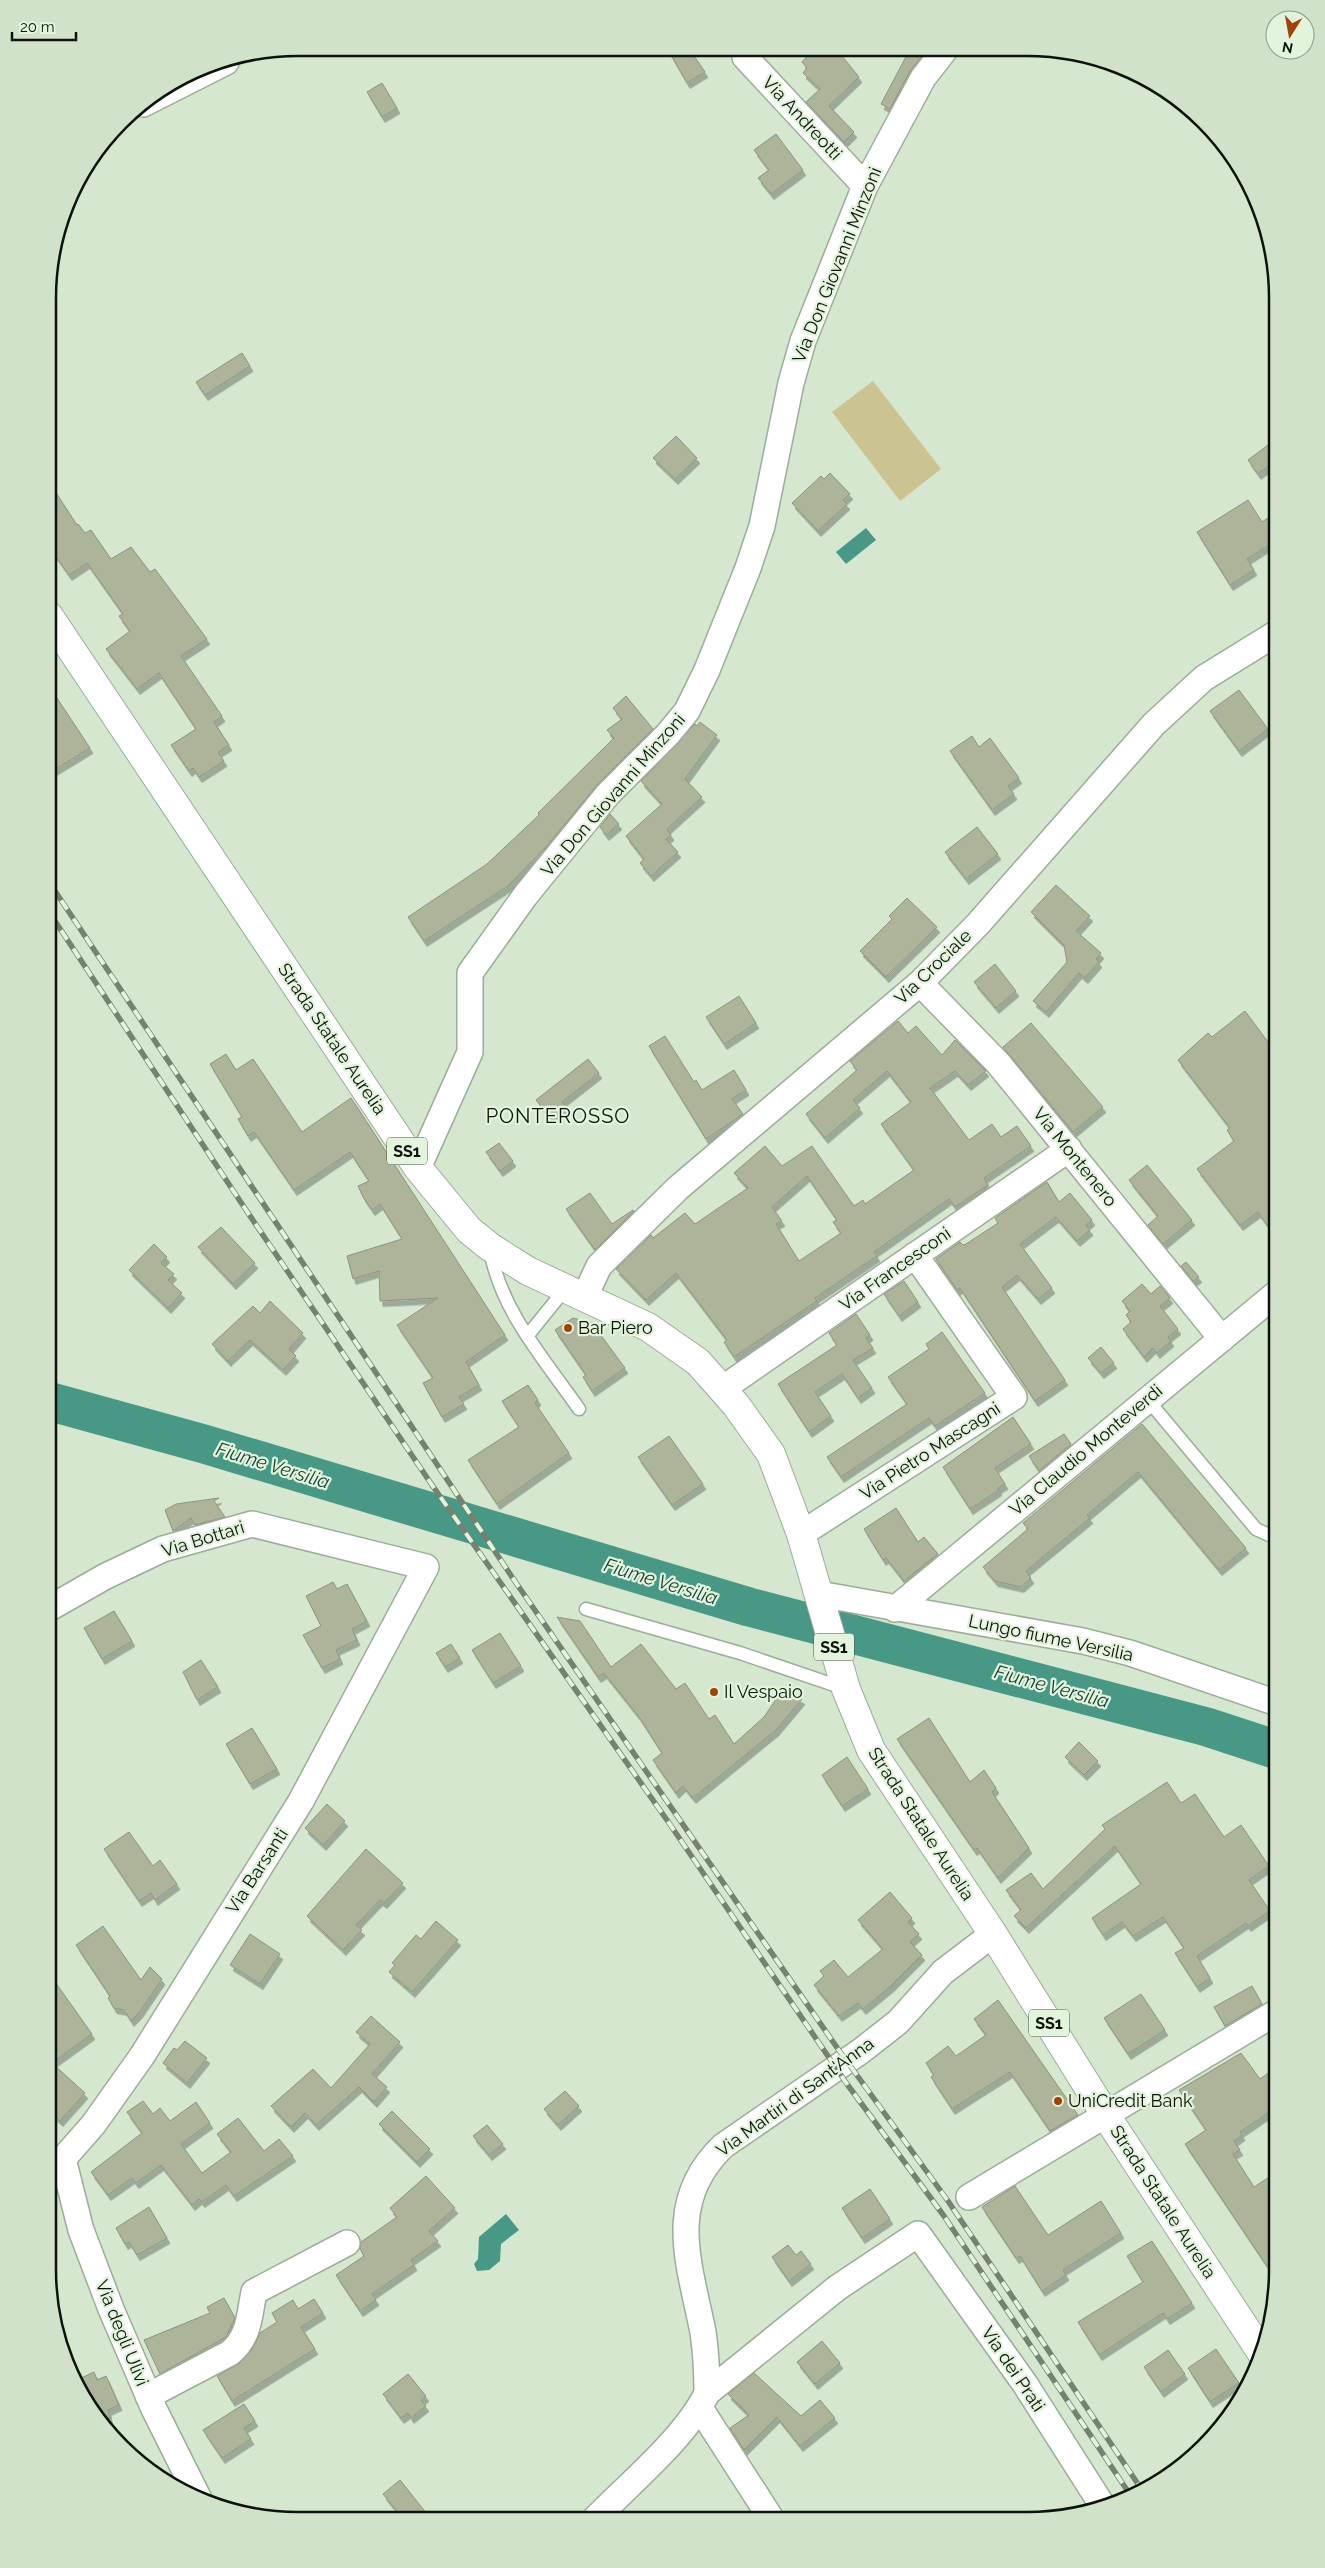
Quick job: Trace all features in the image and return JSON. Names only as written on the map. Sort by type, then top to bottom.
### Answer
[{"type":"main road","name":"Strada Statale Aurelia","points":[[56,626],[418,1168],[469,1230],[490,1247],[528,1271],[648,1327],[698,1362],[722,1389],[771,1454],[801,1534],[846,1689],[871,1750],[993,1934],[1106,2114],[1257,2344]]},
{"type":"street","name":"Via Andreotti","points":[[746,56],[865,186]]},
{"type":"street","name":"Via Don Giovanni Minzoni","points":[[418,1168],[470,1052],[470,973],[525,896],[608,794],[668,734],[687,711],[707,670],[748,568],[762,526],[792,383],[803,341],[865,186],[924,78],[941,56]]},
{"type":"street","name":"Via Crociale","points":[[575,1292],[678,1188],[920,982],[978,924],[1154,724],[1204,678],[1269,638]]},
{"type":"street","name":"Via Montenero","points":[[920,982],[998,1062],[1222,1339]]},
{"type":"street","name":"Via Francesconi","points":[[722,1389],[1069,1149]]},
{"type":"street","name":"Via Pietro Mascagni","points":[[801,1534],[1014,1397],[915,1255]]},
{"type":"street","name":"Via Claudio Monteverdi","points":[[895,1609],[1269,1300]]},
{"type":"street","name":"Via Bottari","points":[[56,1604],[106,1576],[163,1549],[252,1524],[426,1567]]},
{"type":"street","name":"Via Barsanti","points":[[56,2164],[93,2125],[142,2056],[301,1801],[426,1567]]},
{"type":"street","name":"Lungo fiume Versilia","points":[[820,1600],[895,1609],[1083,1641],[1130,1653],[1269,1700]]},
{"type":"street","name":"Via Martiri di Sant'Anna","points":[[704,2401],[707,2364],[686,2232],[687,2210],[698,2175],[708,2161],[723,2146],[898,2022],[943,1972],[993,1934]]},
{"type":"street","points":[[969,2198],[1269,2017]]},
{"type":"street","name":"Via degli Ulivi","points":[[56,2164],[148,2396],[194,2488]]},
{"type":"street","name":"Via dei Prati","points":[[704,2401],[837,2288],[918,2234],[1025,2384],[1099,2500]]},
{"type":"street","points":[[148,2396],[230,2353],[239,2345],[244,2339],[254,2292],[346,2243]]},
{"type":"street","points":[[602,2512],[679,2433],[704,2401],[767,2512]]},
{"type":"lane","points":[[490,1247],[495,1275],[509,1308],[579,1409]]},
{"type":"lane","points":[[528,1335],[575,1292]]},
{"type":"lane","points":[[1147,1399],[1256,1529],[1269,1533]]},
{"type":"lane","points":[[586,1608],[740,1653],[846,1689]]},
{"type":"shaded area","points":[[873,381],[941,469],[900,501],[832,412]]},
{"type":"water","points":[[866,528],[876,540],[846,564],[836,552]]},
{"type":"water","points":[[506,2214],[519,2230],[501,2244],[500,2261],[489,2270],[477,2271],[474,2264],[478,2259],[479,2237]]},
{"type":"building","points":[[671,56],[694,56],[705,72],[687,83]]},
{"type":"building","points":[[807,56],[842,56],[859,77],[829,106],[854,132],[844,142],[806,102],[820,89],[803,73],[807,68],[802,62]]},
{"type":"building","points":[[906,56],[922,56],[910,71],[890,109],[881,104]]},
{"type":"building","points":[[382,83],[397,108],[382,117],[367,92]]},
{"type":"building","points":[[776,134],[803,170],[771,194],[758,178],[769,170],[754,150]]},
{"type":"building","points":[[242,353],[250,366],[205,395],[196,382]]},
{"type":"building","points":[[676,436],[697,458],[675,479],[653,458]]},
{"type":"building","points":[[1268,445],[1269,466],[1258,474],[1248,460]]},
{"type":"building","points":[[830,473],[850,494],[843,500],[847,504],[818,531],[792,503],[821,476],[824,479]]},
{"type":"building","points":[[56,493],[77,525],[85,533],[91,530],[111,559],[131,547],[150,572],[155,569],[207,639],[181,656],[222,716],[214,722],[229,745],[218,752],[224,761],[199,777],[193,768],[189,771],[171,745],[196,729],[159,673],[137,689],[106,649],[130,631],[119,616],[123,614],[87,563],[69,575],[56,557]]},
{"type":"building","points":[[1248,500],[1262,522],[1269,517],[1269,545],[1247,559],[1254,570],[1230,585],[1197,532]]},
{"type":"building","points":[[1239,690],[1268,729],[1239,751],[1210,711]]},
{"type":"building","points":[[626,696],[653,729],[598,784],[545,848],[508,886],[424,941],[408,917],[487,864],[539,815],[538,813],[614,738],[607,730],[622,719],[613,708]]},
{"type":"building","points":[[56,697],[90,748],[56,769]]},
{"type":"building","points":[[700,722],[717,735],[685,779],[702,797],[667,829],[671,835],[666,839],[678,852],[651,876],[640,863],[644,859],[626,836],[662,804],[641,781],[695,724],[697,726]]},
{"type":"building","points":[[972,736],[979,747],[990,738],[1019,778],[1008,786],[1014,794],[992,810],[950,751]]},
{"type":"building","points":[[610,814],[619,824],[606,835],[600,827]]},
{"type":"building","points":[[977,827],[998,854],[966,879],[945,852]]},
{"type":"building","points":[[1056,885],[1090,916],[1076,931],[1101,953],[1096,959],[1099,962],[1085,978],[1079,973],[1046,1012],[1033,1001],[1067,962],[1064,945],[1031,912]]},
{"type":"building","points":[[907,898],[937,927],[886,977],[860,951],[892,919],[889,916]]},
{"type":"building","points":[[995,964],[1016,991],[996,1008],[974,982]]},
{"type":"building","points":[[739,996],[756,1023],[724,1044],[706,1017]]},
{"type":"building","points":[[1245,1011],[1269,1043],[1269,1228],[1258,1212],[1240,1225],[1197,1169],[1234,1141],[1227,1130],[1230,1128],[1178,1060],[1208,1033],[1212,1037]]},
{"type":"building","points":[[898,1021],[908,1033],[916,1026],[942,1055],[955,1040],[986,1071],[968,1085],[955,1071],[930,1088],[969,1140],[992,1124],[1001,1137],[1017,1126],[1031,1146],[984,1178],[988,1185],[955,1207],[949,1199],[874,1252],[877,1256],[815,1298],[817,1301],[734,1357],[724,1342],[727,1340],[676,1273],[646,1300],[616,1269],[651,1235],[653,1238],[685,1213],[695,1224],[748,1188],[734,1173],[765,1146],[782,1166],[812,1146],[854,1206],[863,1200],[865,1204],[914,1170],[881,1124],[911,1102],[887,1071],[853,1100],[860,1108],[825,1138],[806,1114],[857,1070],[850,1061]],"holes":[[[807,1176],[837,1220],[833,1222],[841,1233],[799,1261],[776,1224],[782,1221],[772,1207]]]},
{"type":"building","points":[[1031,1023],[1103,1107],[1073,1132],[1003,1047]]},
{"type":"building","points":[[665,1036],[694,1082],[696,1080],[702,1090],[734,1070],[746,1090],[732,1099],[743,1114],[706,1139],[649,1046]]},
{"type":"building","points":[[226,1054],[236,1070],[253,1059],[302,1132],[351,1098],[505,1335],[466,1362],[479,1385],[459,1397],[464,1404],[442,1417],[423,1383],[433,1378],[397,1325],[438,1298],[380,1301],[379,1271],[353,1279],[347,1256],[402,1239],[380,1204],[372,1210],[363,1197],[358,1186],[369,1181],[350,1152],[294,1190],[254,1132],[248,1136],[238,1119],[242,1117],[210,1064]]},
{"type":"building","points":[[588,1059],[599,1073],[562,1102],[567,1107],[551,1119],[536,1100]]},
{"type":"building","points":[[499,1143],[513,1161],[500,1171],[486,1152]]},
{"type":"building","points":[[1147,1165],[1192,1220],[1163,1244],[1148,1225],[1158,1216],[1129,1180]]},
{"type":"building","points":[[1047,1182],[1059,1202],[1070,1193],[1092,1220],[1086,1225],[1090,1230],[1077,1241],[1056,1217],[1020,1244],[1052,1288],[1038,1299],[1017,1275],[1002,1287],[1065,1380],[1035,1401],[960,1288],[957,1290],[936,1259],[960,1242],[963,1245],[966,1244],[998,1223],[995,1218]]},
{"type":"building","points":[[590,1193],[612,1224],[634,1211],[595,1250],[566,1209]]},
{"type":"building","points":[[221,1227],[255,1263],[233,1284],[198,1247]]},
{"type":"building","points":[[154,1244],[167,1257],[161,1263],[174,1274],[168,1280],[182,1293],[168,1308],[129,1270]]},
{"type":"building","points":[[1186,1262],[1199,1277],[1193,1281],[1181,1266]]},
{"type":"building","points":[[904,1281],[918,1302],[899,1316],[884,1294]]},
{"type":"building","points":[[1142,1284],[1151,1294],[1160,1286],[1170,1298],[1160,1306],[1178,1329],[1168,1337],[1171,1341],[1157,1353],[1153,1348],[1144,1357],[1123,1329],[1131,1322],[1126,1315],[1130,1311],[1122,1301]]},
{"type":"building","points":[[270,1301],[303,1333],[289,1349],[296,1356],[283,1370],[250,1340],[228,1361],[212,1344],[253,1306],[260,1313]]},
{"type":"building","points":[[856,1314],[870,1335],[866,1338],[873,1348],[853,1360],[872,1388],[858,1398],[842,1374],[815,1392],[831,1416],[809,1432],[778,1384],[837,1345],[829,1333]]},
{"type":"building","points":[[573,1318],[592,1323],[625,1368],[592,1391],[583,1377],[586,1375],[555,1330]]},
{"type":"building","points":[[942,1332],[985,1393],[935,1426],[929,1418],[841,1477],[827,1457],[907,1404],[888,1377],[929,1349],[926,1344]]},
{"type":"building","points":[[1101,1347],[1114,1363],[1101,1373],[1088,1358]]},
{"type":"building","points":[[528,1385],[538,1400],[535,1403],[569,1453],[497,1504],[468,1460],[519,1427],[502,1401]]},
{"type":"building","points":[[1013,1417],[1031,1444],[995,1468],[1005,1484],[970,1509],[943,1467]]},
{"type":"building","points":[[1142,1424],[1246,1548],[1219,1570],[1138,1472],[1087,1515],[1090,1518],[1026,1571],[1031,1578],[1021,1587],[995,1581],[983,1567],[1028,1529],[1023,1523]]},
{"type":"building","points":[[1064,1434],[1071,1444],[1039,1471],[1029,1456]]},
{"type":"building","points":[[669,1436],[703,1484],[672,1505],[638,1457]]},
{"type":"building","points":[[219,1498],[214,1501],[225,1517],[195,1525],[191,1518],[173,1531],[165,1510],[176,1504]]},
{"type":"building","points":[[896,1508],[918,1542],[924,1537],[938,1554],[904,1581],[886,1558],[883,1560],[864,1529]]},
{"type":"building","points":[[333,1582],[337,1589],[347,1584],[367,1621],[352,1629],[357,1640],[336,1650],[340,1659],[322,1668],[303,1635],[321,1626],[306,1596]]},
{"type":"building","points":[[114,1611],[132,1641],[102,1659],[84,1628]]},
{"type":"building","points":[[557,1617],[580,1621],[611,1667],[641,1644],[676,1689],[685,1683],[709,1719],[715,1715],[734,1744],[764,1717],[783,1689],[802,1699],[776,1730],[693,1798],[683,1786],[676,1793],[653,1760],[662,1753],[639,1717],[604,1673],[598,1677]]},
{"type":"building","points":[[500,1633],[521,1666],[493,1683],[472,1650]]},
{"type":"building","points":[[451,1644],[460,1658],[445,1667],[436,1653]]},
{"type":"building","points":[[201,1660],[218,1687],[197,1700],[183,1672]]},
{"type":"building","points":[[929,1718],[970,1782],[984,1770],[996,1788],[992,1792],[1029,1848],[998,1878],[977,1848],[974,1850],[897,1739]]},
{"type":"building","points":[[252,1728],[277,1769],[250,1784],[226,1744]]},
{"type":"building","points":[[1079,1742],[1098,1761],[1084,1775],[1065,1757]]},
{"type":"building","points":[[847,1757],[868,1789],[842,1806],[822,1775]]},
{"type":"building","points":[[1167,1782],[1181,1803],[1195,1794],[1224,1837],[1241,1825],[1269,1866],[1249,1880],[1269,1912],[1248,1926],[1246,1923],[1197,1956],[1210,1978],[1197,1987],[1175,1953],[1184,1948],[1163,1917],[1133,1936],[1122,1922],[1103,1935],[1092,1918],[1141,1884],[1115,1846],[1026,1928],[1014,1916],[1021,1910],[1006,1890],[1031,1873],[1043,1889],[1105,1829],[1102,1825]]},
{"type":"building","points":[[327,1804],[345,1821],[323,1845],[305,1828]]},
{"type":"building","points":[[129,1832],[153,1866],[160,1860],[177,1884],[155,1900],[151,1893],[139,1901],[104,1849]]},
{"type":"building","points":[[366,1849],[403,1883],[384,1903],[380,1900],[356,1925],[362,1930],[343,1950],[307,1916]]},
{"type":"building","points":[[890,1892],[912,1918],[908,1922],[919,1934],[910,1942],[922,1955],[891,1986],[863,2009],[858,2003],[839,2016],[814,1985],[824,1976],[820,1971],[834,1960],[848,1977],[883,1949],[858,1920]]},
{"type":"building","points":[[436,1921],[458,1940],[412,1992],[389,1972],[395,1965],[392,1963],[416,1935],[421,1939]]},
{"type":"building","points":[[103,1926],[141,1980],[150,1967],[162,1979],[139,2013],[131,2021],[124,2010],[114,2008],[108,1998],[110,1996],[76,1945]]},
{"type":"building","points":[[250,1934],[280,1954],[260,1984],[230,1965]]},
{"type":"building","points":[[56,1983],[92,2034],[56,2060]]},
{"type":"building","points":[[1252,1986],[1262,2004],[1225,2026],[1214,2007]]},
{"type":"building","points":[[1141,1994],[1165,2030],[1128,2054],[1104,2018]]},
{"type":"building","points":[[998,2000],[1078,2115],[1050,2131],[1010,2072],[952,2109],[931,2077],[934,2075],[926,2063],[948,2046],[956,2056],[986,2035],[974,2019]]},
{"type":"building","points":[[371,2016],[400,2042],[372,2074],[387,2087],[374,2102],[359,2087],[316,2125],[305,2113],[291,2127],[271,2106],[313,2069],[331,2088],[370,2044],[356,2032]]},
{"type":"building","points":[[185,2041],[207,2058],[187,2083],[163,2063],[174,2048],[177,2050]]},
{"type":"building","points":[[1241,2053],[1260,2079],[1269,2073],[1269,2112],[1240,2132],[1242,2135],[1234,2141],[1240,2150],[1233,2154],[1254,2187],[1269,2177],[1269,2269],[1185,2144],[1206,2130],[1179,2090]]},
{"type":"building","points":[[56,2067],[85,2093],[60,2121],[56,2117]]},
{"type":"building","points":[[565,2091],[579,2106],[558,2125],[544,2109]]},
{"type":"building","points":[[143,2101],[153,2114],[160,2108],[170,2121],[196,2102],[210,2123],[181,2144],[202,2173],[231,2152],[217,2134],[238,2118],[264,2151],[279,2139],[293,2156],[234,2196],[226,2185],[202,2202],[199,2199],[192,2205],[161,2165],[136,2183],[132,2178],[108,2195],[91,2172],[142,2133],[127,2112]]},
{"type":"building","points":[[392,2111],[430,2149],[417,2162],[379,2124]]},
{"type":"building","points":[[487,2125],[503,2144],[489,2155],[473,2136]]},
{"type":"building","points":[[426,2176],[455,2208],[429,2231],[438,2241],[411,2260],[414,2265],[372,2294],[376,2300],[360,2311],[336,2275],[364,2256],[360,2249],[361,2242],[397,2217],[390,2208]]},
{"type":"building","points":[[1015,2186],[1048,2235],[1101,2201],[1121,2233],[1063,2270],[1066,2275],[1042,2291],[1020,2256],[1016,2258],[982,2207]]},
{"type":"building","points":[[870,2189],[890,2219],[862,2238],[842,2208]]},
{"type":"building","points":[[149,2207],[167,2238],[137,2255],[129,2242],[125,2244],[116,2228]]},
{"type":"building","points":[[1152,2241],[1192,2303],[1167,2319],[1163,2313],[1099,2355],[1078,2322],[1143,2282],[1127,2256]]},
{"type":"building","points":[[788,2245],[796,2255],[801,2251],[811,2264],[789,2281],[772,2257]]},
{"type":"building","points":[[224,2298],[235,2318],[226,2337],[160,2374],[144,2340],[210,2313],[207,2307]]},
{"type":"building","points":[[314,2299],[323,2313],[301,2327],[315,2349],[232,2401],[217,2376],[240,2363],[253,2348],[260,2333],[277,2322],[272,2313],[293,2300],[298,2309]]},
{"type":"building","points":[[822,2341],[840,2363],[815,2384],[797,2362]]},
{"type":"building","points":[[1216,2349],[1239,2383],[1210,2402],[1188,2368]]},
{"type":"building","points":[[1168,2350],[1185,2374],[1161,2392],[1144,2367]]},
{"type":"building","points":[[94,2372],[97,2380],[106,2376],[119,2405],[108,2410],[110,2422],[97,2404],[82,2378]]},
{"type":"building","points":[[754,2373],[801,2416],[820,2400],[835,2418],[800,2446],[777,2417],[744,2450],[730,2428],[749,2415],[728,2394]]},
{"type":"building","points":[[408,2374],[426,2396],[421,2400],[426,2406],[411,2418],[408,2413],[401,2418],[383,2394]]},
{"type":"building","points":[[244,2404],[255,2421],[244,2428],[251,2439],[222,2458],[203,2430]]},
{"type":"building","points":[[400,2480],[425,2512],[397,2512],[383,2494]]},
{"type":"waterway","name":"Fiume Versilia","points":[[56,1403],[204,1444],[749,1607],[1207,1727],[1269,1747]]},
{"type":"railway","points":[[56,893],[512,1577],[838,2049],[948,2201],[1138,2485]]},
{"type":"railway","points":[[56,923],[244,1207],[432,1485],[669,1823],[847,2084],[944,2216],[1127,2490]]},
{"type":"place","name":"Bar Piero","points":[[568,1328]]},
{"type":"place","name":"Il Vespaio","points":[[714,1692]]},
{"type":"place","name":"UniCredit Bank","points":[[1058,2101]]},
{"type":"district","name":"PONTEROSSO","points":[[558,1116]]}]
